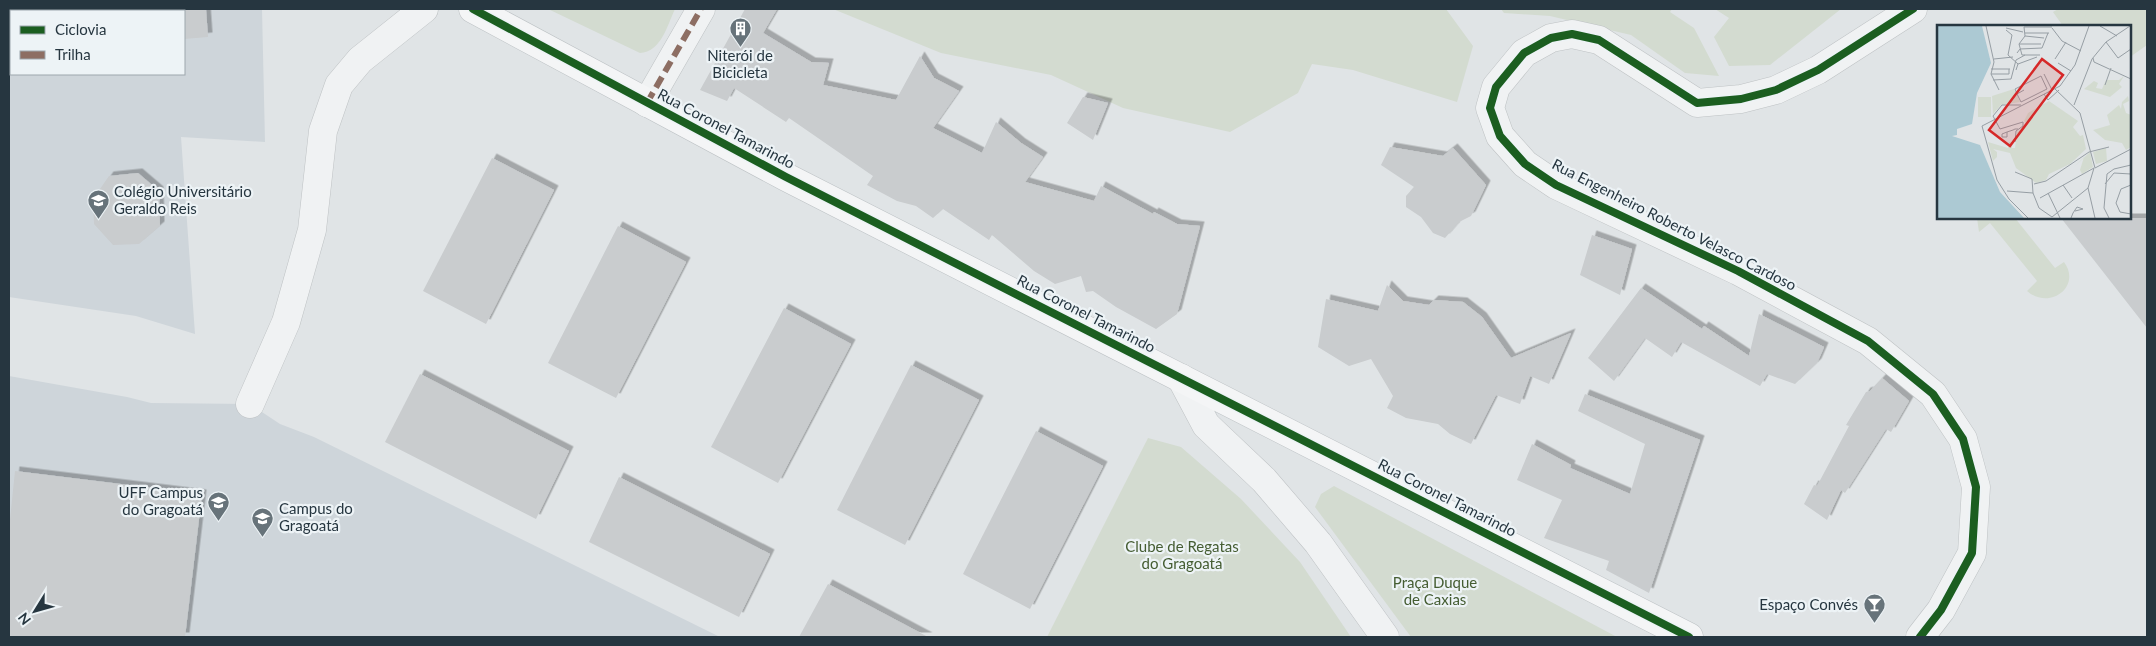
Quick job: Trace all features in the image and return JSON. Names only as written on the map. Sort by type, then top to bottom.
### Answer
[{"type":"main road","name":"Rua Coronel Tamarindo","points":[[473,9],[786,177],[1690,637]]},
{"type":"street","points":[[250,404],[289,312],[312,230],[323,131],[339,84],[360,60],[424,9]]},
{"type":"street","points":[[647,103],[701,9]]},
{"type":"street","name":"Rua Engenheiro Roberto Velasco Cardoso","points":[[1913,9],[1818,70],[1776,90],[1741,100],[1697,102],[1599,40],[1572,34],[1551,38],[1524,53],[1496,87],[1490,108],[1500,136],[1525,164],[1556,185],[1738,271],[1868,340],[1933,394],[1963,439],[1976,487],[1972,553],[1941,610],[1920,637]]},
{"type":"street","points":[[1181,378],[1206,425],[1264,480],[1318,543],[1385,637]]},
{"type":"shaded area","name":"Colégio Universitário Geraldo Reis","points":[[9,9],[262,9],[265,142],[181,137],[195,334],[136,316],[9,297]]},
{"type":"shaded area","name":"Campus do Gragoatá","points":[[9,376],[151,403],[250,404],[280,424],[314,437],[720,637],[9,637]]},
{"type":"green space","points":[[548,9],[675,9],[658,43],[647,52],[640,53]]},
{"type":"green space","points":[[833,9],[1446,9],[1473,46],[1457,102],[1353,70],[1312,64],[1298,93],[1230,132],[1123,108],[1051,75],[941,53]]},
{"type":"green space","points":[[1501,9],[1672,9],[1670,12],[1694,28],[1719,76],[1685,73],[1631,35],[1550,16],[1504,13]]},
{"type":"green space","points":[[1715,9],[1841,9],[1770,65],[1729,66],[1714,37],[1729,18]]},
{"type":"green space","points":[[2058,9],[2147,9],[2147,45],[2131,56],[2131,25],[2062,25],[2053,12]]},
{"type":"green space","points":[[1977,219],[2016,219],[2055,268],[2064,262],[2069,271],[2066,287],[2054,297],[2045,298],[2027,291],[2037,281],[1990,223],[1979,232]]},
{"type":"green space","name":"Clube de Regatas do Gragoatá","points":[[1148,438],[1181,447],[1241,499],[1300,562],[1351,637],[1047,637]]},
{"type":"green space","name":"Praça Duque de Caxias","points":[[1334,486],[1617,637],[1411,637],[1315,507],[1321,494]]},
{"type":"building","points":[[206,9],[208,37],[185,39],[184,10]]},
{"type":"building","points":[[745,9],[777,9],[763,33],[811,62],[829,63],[823,85],[896,100],[920,56],[934,78],[959,91],[933,128],[982,153],[996,122],[1021,143],[1043,157],[1025,182],[1094,201],[1101,186],[1153,214],[1154,212],[1177,224],[1200,226],[1177,314],[1156,329],[1116,307],[1093,291],[1086,292],[1081,276],[1055,284],[1034,271],[992,235],[989,240],[943,209],[933,218],[916,206],[897,201],[867,185],[873,176],[789,118],[786,122],[734,88],[727,101],[700,90]]},
{"type":"building","points":[[1083,97],[1108,103],[1093,140],[1067,123]]},
{"type":"building","points":[[1390,147],[1443,156],[1453,148],[1486,185],[1471,216],[1459,222],[1445,238],[1433,233],[1421,217],[1406,207],[1406,196],[1414,187],[1381,165]]},
{"type":"building","points":[[492,158],[554,190],[486,324],[423,291]]},
{"type":"building","points":[[138,173],[159,191],[160,226],[139,244],[113,245],[94,224],[93,199],[109,176]]},
{"type":"building","points":[[2147,218],[2147,328],[2062,219]]},
{"type":"building","points":[[618,226],[686,262],[616,398],[548,363]]},
{"type":"building","points":[[1592,235],[1632,249],[1620,295],[1580,275]]},
{"type":"building","points":[[1387,285],[1403,301],[1429,305],[1434,300],[1463,302],[1482,317],[1511,358],[1571,333],[1549,384],[1530,376],[1520,404],[1496,395],[1471,444],[1450,434],[1438,424],[1406,418],[1387,408],[1393,396],[1371,359],[1349,366],[1318,347],[1326,299],[1378,311]]},
{"type":"building","points":[[1641,288],[1702,329],[1704,326],[1749,356],[1759,314],[1824,347],[1817,363],[1795,384],[1767,374],[1760,386],[1681,342],[1672,357],[1645,338],[1614,381],[1588,358]]},
{"type":"building","points":[[784,308],[851,344],[778,483],[711,447]]},
{"type":"building","points":[[911,365],[979,400],[905,545],[837,510]]},
{"type":"building","points":[[420,374],[569,451],[536,519],[385,442]]},
{"type":"building","points":[[1882,378],[1909,401],[1891,432],[1886,429],[1845,493],[1841,490],[1827,520],[1804,504],[1814,485],[1817,486],[1849,426],[1846,425],[1866,392],[1870,391]]},
{"type":"building","points":[[1585,394],[1700,440],[1649,593],[1606,570],[1609,561],[1544,538],[1562,500],[1517,480],[1532,444],[1571,465],[1570,468],[1630,494],[1645,444],[1578,411]]},
{"type":"building","points":[[1036,431],[1103,466],[1030,609],[963,574]]},
{"type":"building","points":[[15,471],[202,494],[185,637],[9,637],[9,529]]},
{"type":"building","points":[[619,477],[770,554],[739,617],[589,542]]},
{"type":"building","points":[[828,584],[928,637],[799,637]]},
{"type":"marked path","points":[[647,103],[701,9]]},
{"type":"cycle path","points":[[473,9],[786,177],[1689,637]]},
{"type":"cycle path","points":[[1913,9],[1818,70],[1776,90],[1741,99],[1697,103],[1599,40],[1572,34],[1551,38],[1524,53],[1496,87],[1490,108],[1500,136],[1525,164],[1556,185],[1738,271],[1868,341],[1933,394],[1963,439],[1976,487],[1972,553],[1941,610],[1920,637]]},
{"type":"place","name":"Niterói de Bicicleta","points":[[740,47]]},
{"type":"place","name":"Colégio Universitário Geraldo Reis","points":[[98,220]]},
{"type":"place","name":"UFF Campus do Gragoatá","points":[[219,521]]},
{"type":"place","name":"Campus do Gragoatá","points":[[263,537]]},
{"type":"place","name":"Espaço Convés","points":[[1874,624]]}]
